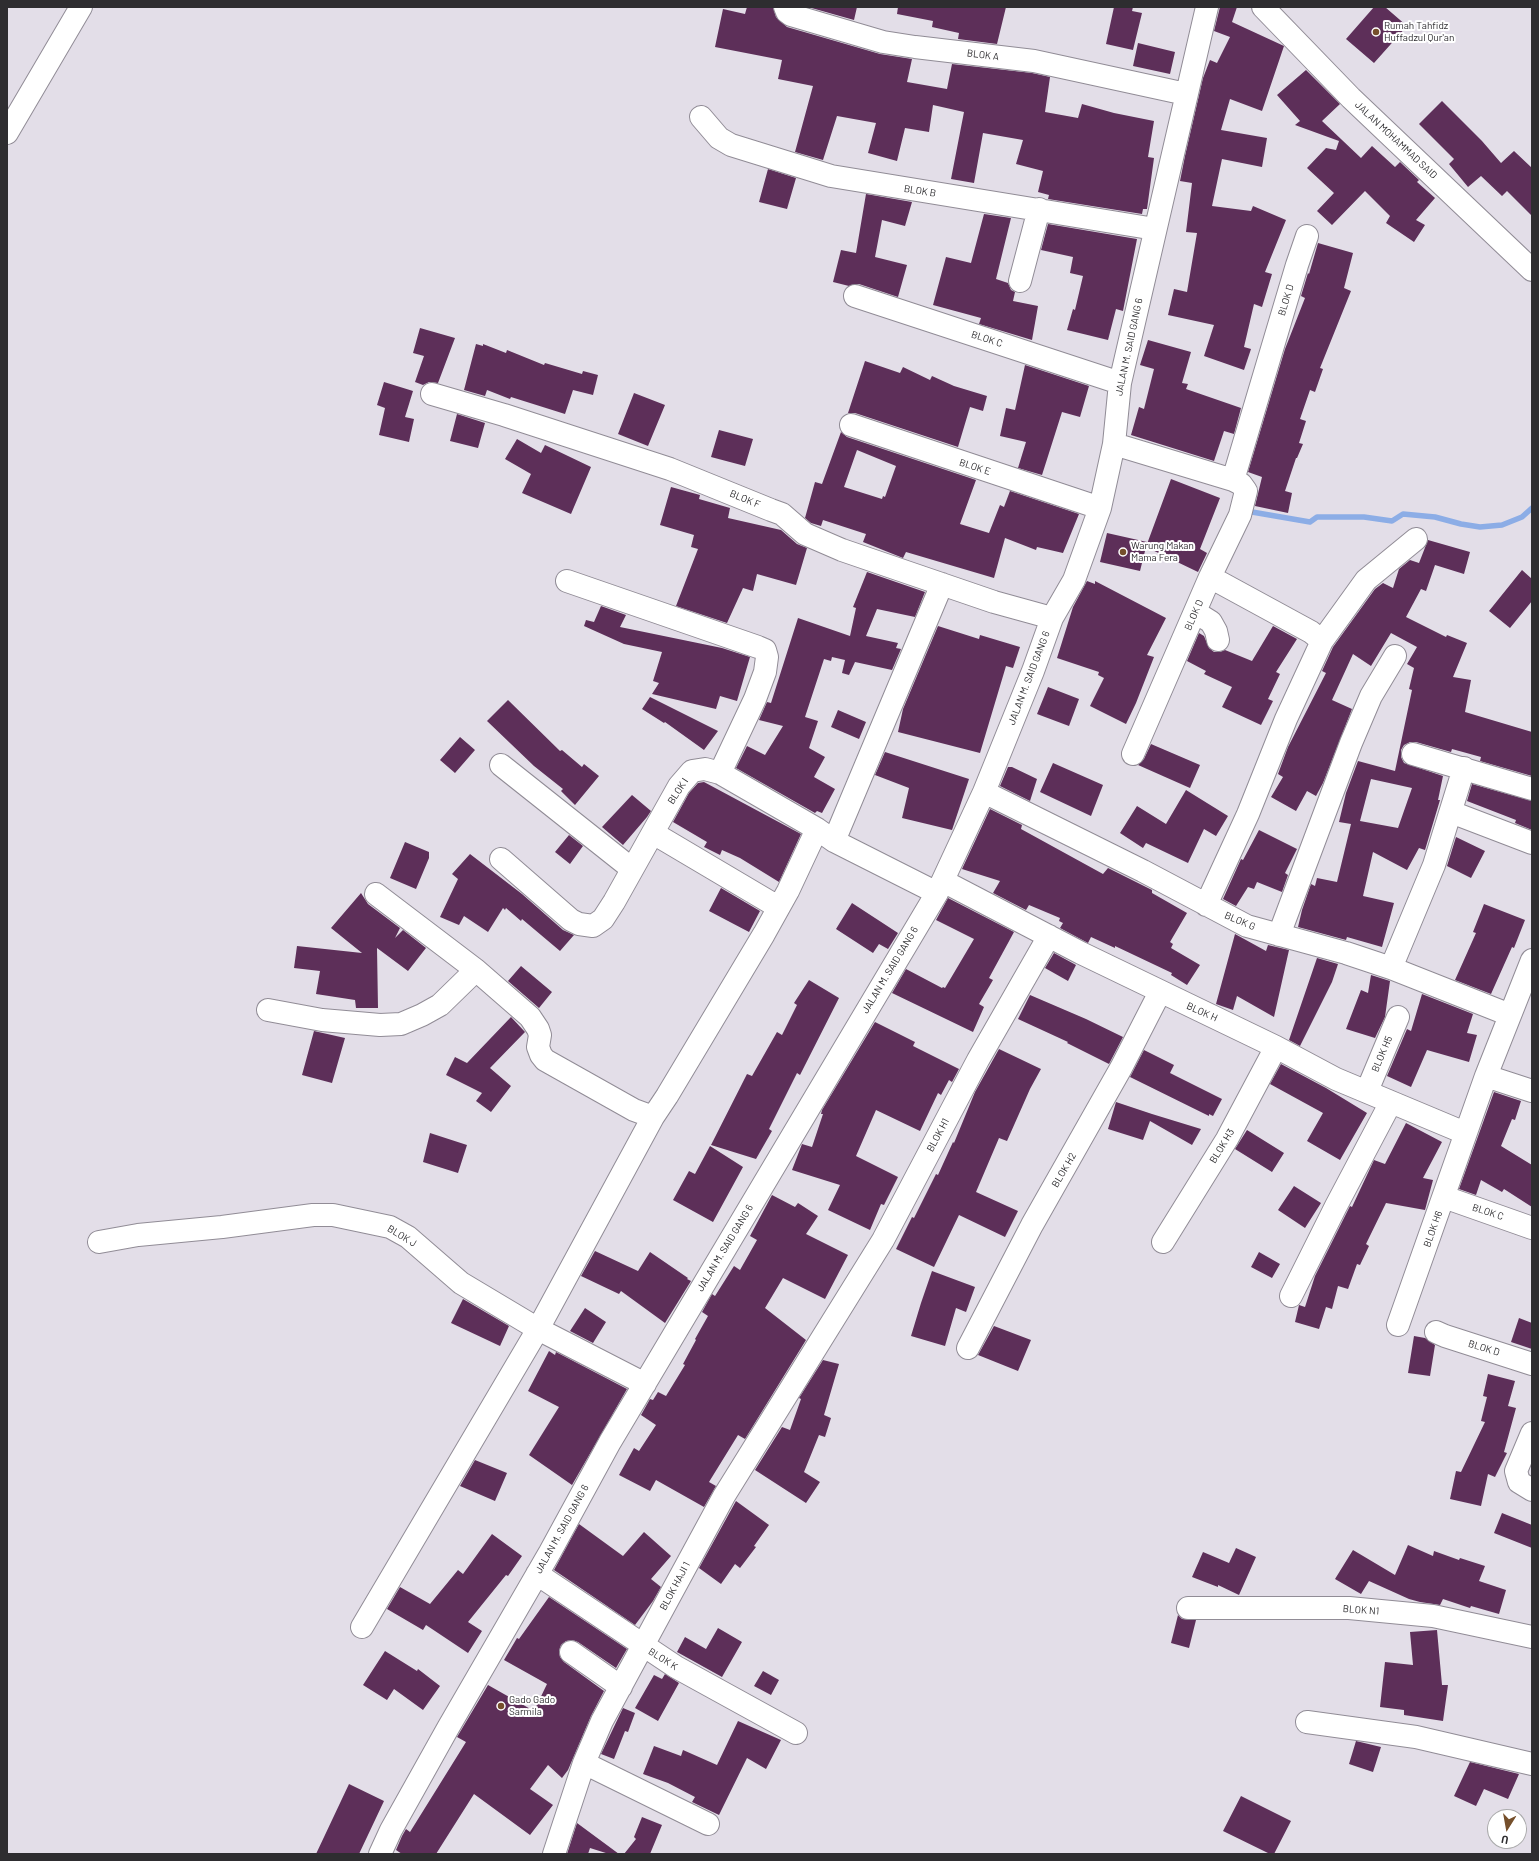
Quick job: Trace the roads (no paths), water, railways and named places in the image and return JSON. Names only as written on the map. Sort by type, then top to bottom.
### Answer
[{"type":"street","points":[[7,133],[82,7]]},
{"type":"street","name":"BLOK A","points":[[785,7],[787,12],[791,14],[883,42],[1034,61],[1186,94]]},
{"type":"street","name":"JALAN M. SAID GANG 6","points":[[380,1854],[391,1830],[537,1574],[610,1442],[718,1258],[940,887],[984,792],[1033,671],[1052,618],[1074,580],[1100,508],[1114,444],[1120,383],[1207,7]]},
{"type":"street","name":"JALAN MOHAMMAD SAID","points":[[1263,7],[1351,98],[1532,270]]},
{"type":"street","name":"BLOK B","points":[[701,117],[720,138],[731,145],[831,176],[903,189],[1039,209],[1155,229]]},
{"type":"street","points":[[1020,281],[1039,209]]},
{"type":"street","name":"BLOK D","points":[[1133,754],[1210,577],[1240,515],[1239,485],[1297,265],[1308,236]]},
{"type":"street","name":"BLOK C","points":[[855,296],[1120,383]]},
{"type":"street","name":"BLOK F","points":[[432,394],[504,415],[670,469],[782,514],[805,534],[819,541],[942,584],[1052,618]]},
{"type":"street","name":"BLOK E","points":[[851,425],[1100,508]]},
{"type":"street","points":[[1114,444],[1239,485]]},
{"type":"street","points":[[1206,905],[1248,814],[1286,719],[1322,641],[1366,580],[1416,539]]},
{"type":"street","points":[[1210,577],[1311,632],[1322,641]]},
{"type":"street","points":[[567,581],[765,650],[768,657],[765,672],[755,699],[720,773]]},
{"type":"street","points":[[362,1627],[538,1329],[653,1117],[764,934],[778,907],[826,835],[942,584]]},
{"type":"street","points":[[1195,612],[1211,622],[1216,631],[1218,640]]},
{"type":"street","points":[[1279,936],[1351,743],[1371,696],[1395,656]]},
{"type":"street","points":[[1413,754],[1532,789]]},
{"type":"street","points":[[501,765],[632,869]]},
{"type":"street","points":[[1391,968],[1434,865],[1464,768]]},
{"type":"street","name":"BLOK I","points":[[501,859],[571,920],[588,927],[598,924],[603,919],[679,786],[692,771],[705,769],[720,773],[826,835],[940,887]]},
{"type":"street","name":"BLOK G","points":[[984,792],[1143,871],[1247,926],[1279,936],[1346,953],[1391,968],[1510,1015]]},
{"type":"street","points":[[1451,812],[1532,843]]},
{"type":"street","points":[[653,833],[778,907]]},
{"type":"street","name":"BLOK H","points":[[940,887],[1048,936],[1160,992],[1276,1047],[1336,1079],[1465,1133]]},
{"type":"street","points":[[376,894],[476,970],[519,1007],[536,1025],[540,1034],[538,1047],[545,1060],[634,1110],[653,1117]]},
{"type":"street","name":"BLOK H1","points":[[825,1332],[833,1322],[883,1240],[978,1060],[1048,936]]},
{"type":"street","name":"BLOK H6","points":[[1398,1325],[1444,1197],[1465,1133],[1532,960]]},
{"type":"street","points":[[268,1010],[322,1020],[380,1025],[401,1024],[440,1005],[476,970]]},
{"type":"street","name":"BLOK H2","points":[[968,1348],[1032,1225],[1122,1068],[1160,992]]},
{"type":"street","name":"BLOK H5","points":[[1367,1091],[1398,1018]]},
{"type":"street","name":"BLOK H3","points":[[1163,1242],[1227,1139],[1276,1047]]},
{"type":"street","points":[[1486,1076],[1532,1091]]},
{"type":"street","points":[[1291,1296],[1336,1206],[1391,1102]]},
{"type":"street","name":"BLOK C","points":[[1444,1197],[1532,1228]]},
{"type":"street","name":"BLOK J","points":[[99,1242],[138,1235],[215,1228],[313,1215],[333,1215],[358,1219],[390,1227],[408,1237],[461,1283],[538,1329],[645,1384]]},
{"type":"street","name":"BLOK HAJI 1","points":[[554,1854],[584,1763],[602,1721],[724,1496],[825,1332]]},
{"type":"street","name":"BLOK D","points":[[1436,1332],[1532,1364]]},
{"type":"street","points":[[1532,1433],[1516,1471],[1519,1482],[1532,1490]]},
{"type":"street","name":"BLOK K","points":[[537,1574],[643,1647],[676,1667],[796,1733]]},
{"type":"street","name":"BLOK N1","points":[[1188,1608],[1349,1608],[1433,1616],[1532,1637]]},
{"type":"street","points":[[571,1652],[621,1687]]},
{"type":"street","points":[[1307,1722],[1416,1737],[1532,1764]]},
{"type":"street","points":[[584,1763],[708,1824]]},
{"type":"waterway","points":[[1247,508],[1252,512],[1310,522],[1317,517],[1364,517],[1392,521],[1403,514],[1435,517],[1480,527],[1502,525],[1522,517],[1532,508]]},
{"type":"place","name":"Rumah Tahfidz Huffadzul Qur'an","points":[[1376,32]]},
{"type":"place","name":"Warung Makan Mama Fera","points":[[1123,552]]},
{"type":"place","name":"Gado Gado Sarmila","points":[[501,1706]]}]
